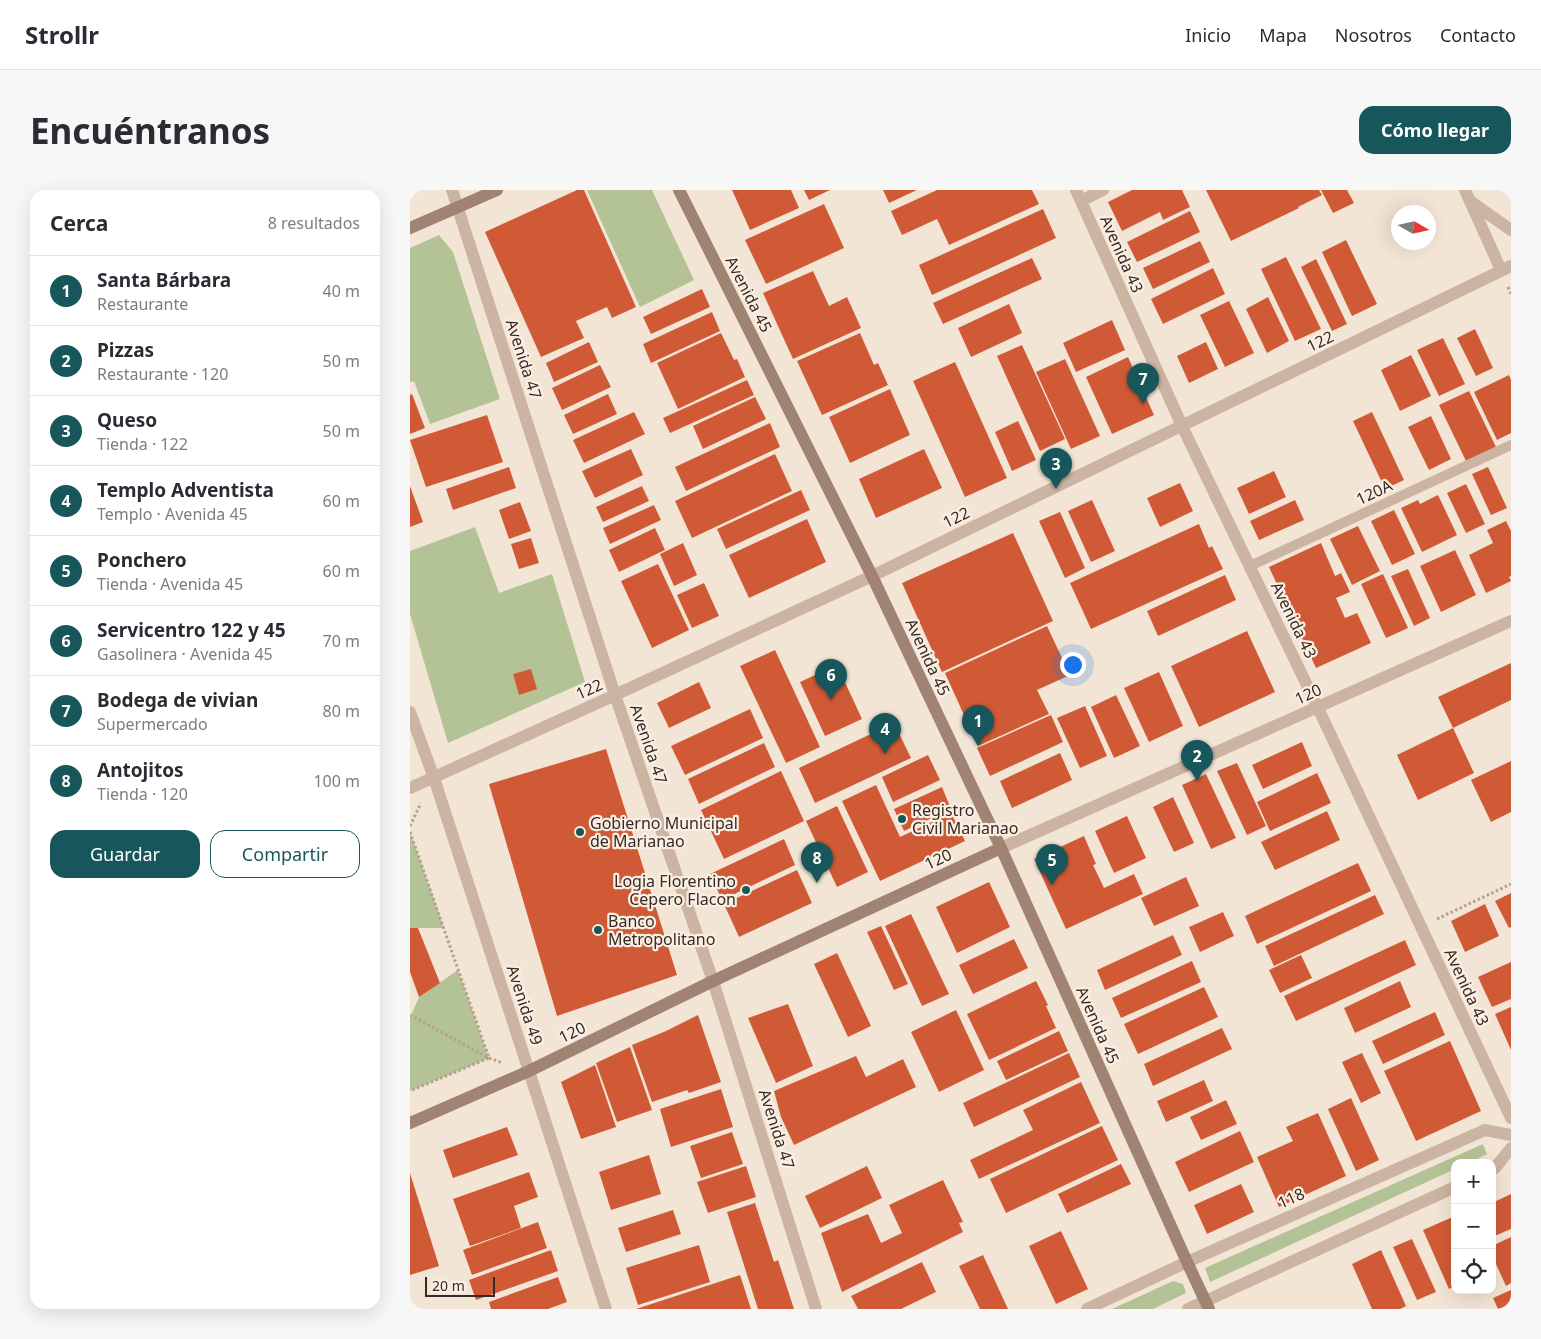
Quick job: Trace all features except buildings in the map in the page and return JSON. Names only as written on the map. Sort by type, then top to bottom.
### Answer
[{"type":"street","name":"Avenida 47","points":[[452,190],[615,695],[713,981],[816,1309]]},
{"type":"street","points":[[410,228],[497,190]]},
{"type":"street","name":"Avenida 45","points":[[679,190],[872,576],[1001,848],[1207,1305]]},
{"type":"street","points":[[1078,195],[1104,190]]},
{"type":"street","name":"Avenida 43","points":[[1078,195],[1182,426],[1318,708],[1511,1118]]},
{"type":"street","points":[[1467,195],[1511,230]]},
{"type":"street","points":[[1467,195],[1506,268]]},
{"type":"street","name":"122","points":[[410,788],[872,576],[1506,268]]},
{"type":"street","name":"120","points":[[410,1123],[529,1071],[713,981],[1001,848],[1511,621]]},
{"type":"street","name":"Avenida 49","points":[[410,712],[434,778],[606,1309]]},
{"type":"street","name":"118","points":[[1087,1309],[1187,1262],[1485,1130],[1511,1135]]},
{"type":"street","points":[[1496,1167],[1511,1148]]},
{"type":"street","points":[[1188,1309],[1207,1305],[1451,1189]]},
{"type":"lane","name":"120A","points":[[1250,566],[1511,445]]},
{"type":"path","points":[[410,832],[490,1058]]},
{"type":"path","points":[[1421,927],[1511,884]]},
{"type":"path","points":[[410,1015],[490,1058],[529,1071]]},
{"type":"path","points":[[410,1091],[490,1058]]},
{"type":"green space","points":[[587,190],[652,190],[694,280],[640,307]]},
{"type":"green space","points":[[439,235],[453,252],[500,399],[430,424],[414,381],[410,382],[410,248]]},
{"type":"green space","points":[[475,527],[499,593],[552,574],[585,682],[448,743],[410,614],[410,551]]},
{"type":"green space","points":[[410,832],[444,928],[410,928]]},
{"type":"green space","points":[[458,970],[489,1058],[410,1091],[410,1018],[419,997]]},
{"type":"green space","points":[[1483,1144],[1487,1154],[1477,1159],[1451,1159],[1451,1171],[1210,1282],[1205,1268]]},
{"type":"green space","points":[[1173,1281],[1183,1284],[1186,1293],[1153,1309],[1112,1309]]},
{"type":"place","name":"Bodega de vivian","points":[[1143,404]]},
{"type":"place","name":"Queso","points":[[1056,489]]},
{"type":"place","name":"Servicentro 122 y 45","points":[[831,700]]},
{"type":"place","name":"Santa Bárbara","points":[[978,746]]},
{"type":"place","name":"Templo Adventista","points":[[885,754]]},
{"type":"place","name":"Pizzas","points":[[1197,781]]},
{"type":"place","name":"Registro Civil Marianao","points":[[902,819]]},
{"type":"place","name":"Gobierno Municipal de Marianao","points":[[580,832]]},
{"type":"place","name":"Antojitos","points":[[817,883]]},
{"type":"place","name":"Ponchero","points":[[1052,885]]},
{"type":"place","name":"Logia Florentino Cepero Flacon","points":[[746,890]]},
{"type":"place","name":"Banco Metropolitano","points":[[598,930]]}]
